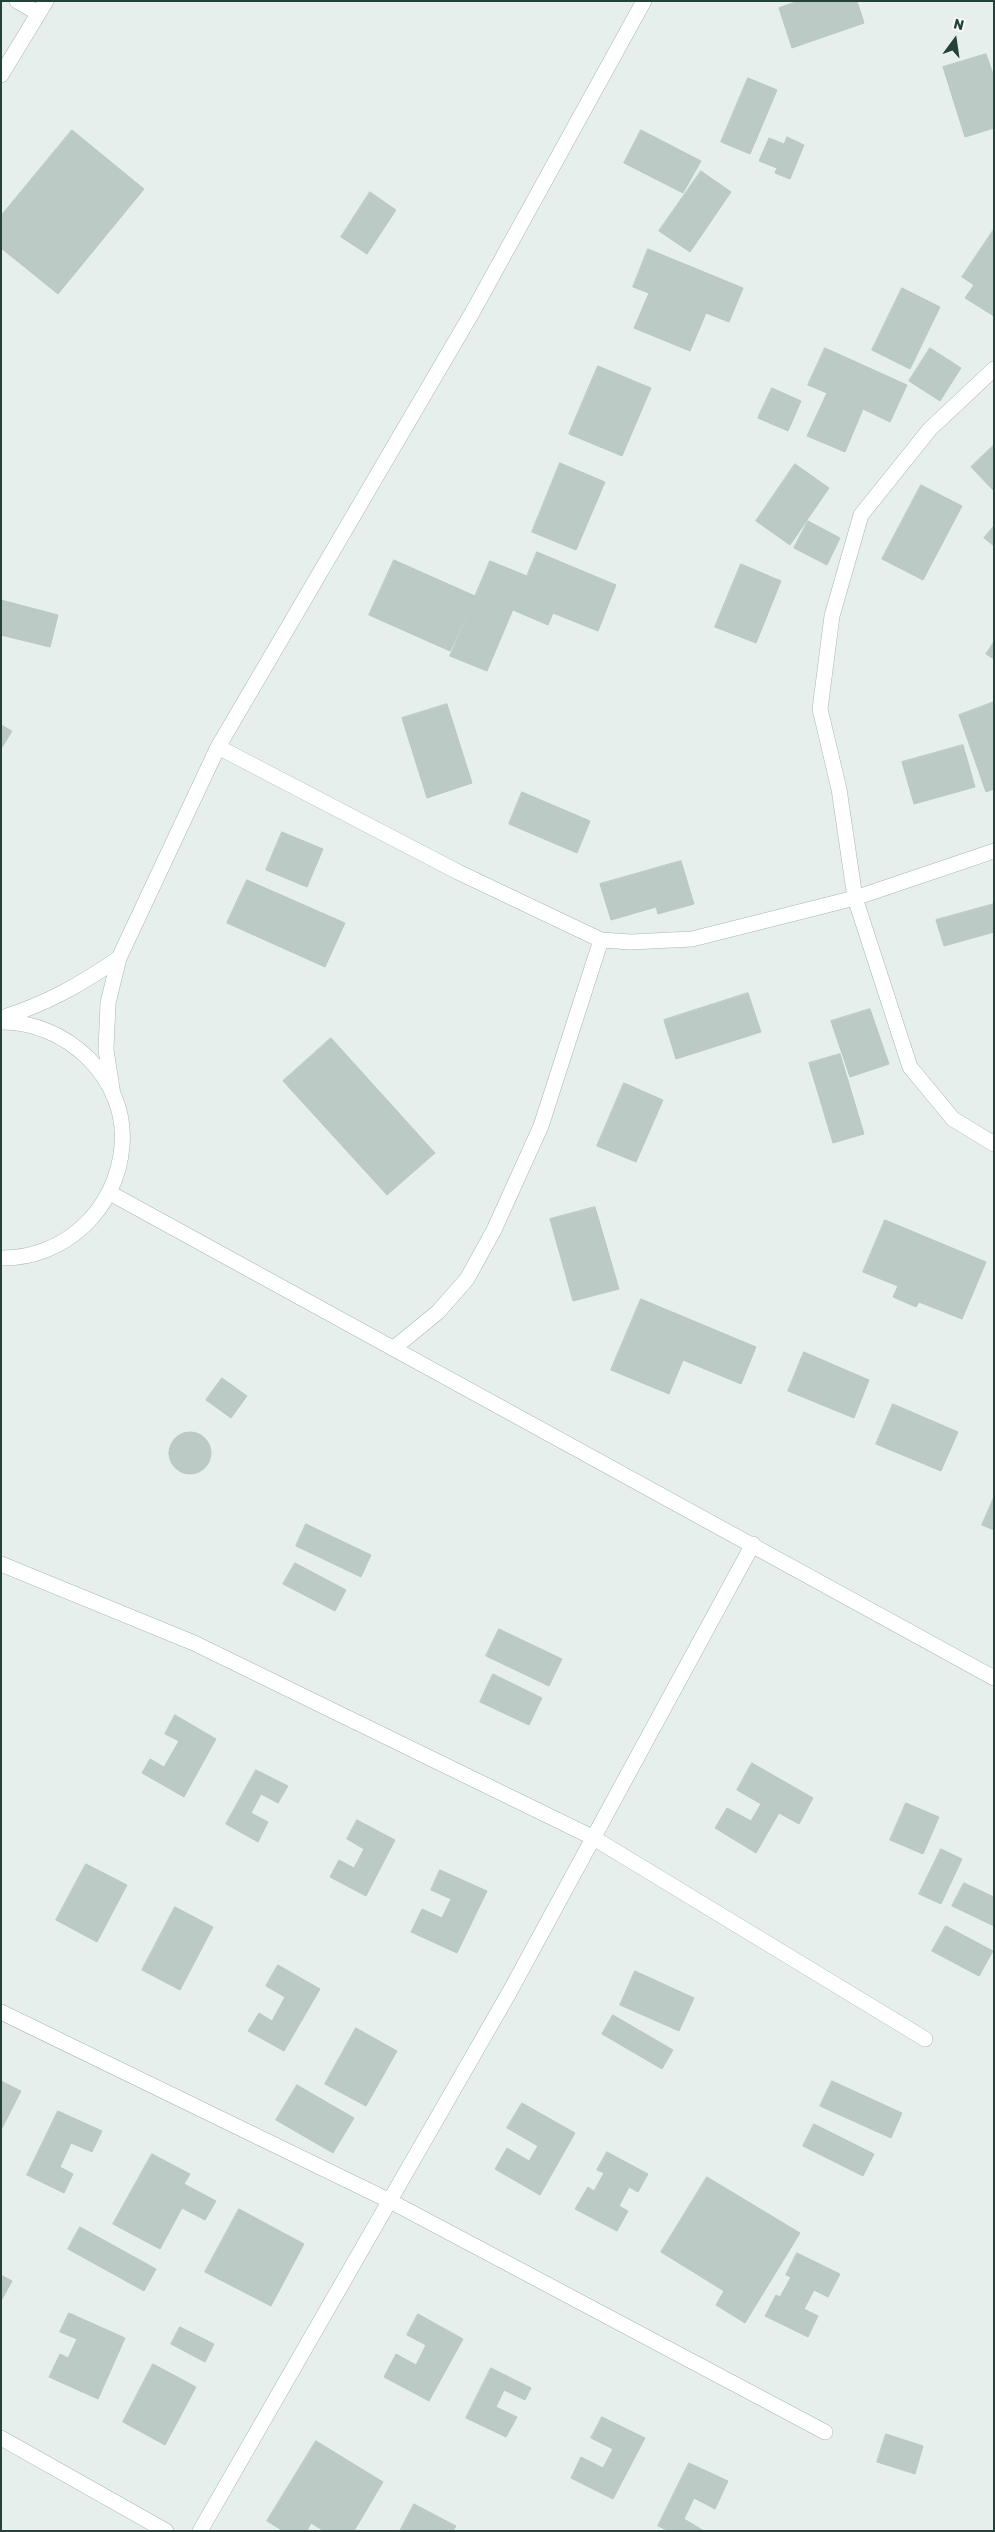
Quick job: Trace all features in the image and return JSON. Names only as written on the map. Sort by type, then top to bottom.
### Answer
[{"type":"street","points":[[1,76],[42,7],[16,1]]},
{"type":"street","points":[[1,1258],[15,1258],[44,1252],[71,1238],[94,1218],[110,1193],[118,1170],[123,1145],[121,1120],[113,1095],[106,1050],[108,1003],[118,958],[218,747],[472,313],[644,1]]},
{"type":"street","points":[[994,369],[930,429],[862,515],[832,616],[820,709],[839,789],[856,898],[910,1066],[953,1119],[994,1144]]},
{"type":"street","points":[[218,747],[458,872],[601,940],[631,942],[692,939],[856,898],[994,851]]},
{"type":"street","points":[[394,1348],[438,1312],[467,1279],[494,1230],[540,1126],[601,940]]},
{"type":"street","points":[[1,1020],[36,1007],[79,985],[118,958]]},
{"type":"street","points":[[1,1020],[42,1027],[65,1039],[86,1054],[102,1074],[113,1095]]},
{"type":"street","points":[[110,1193],[753,1544],[994,1678]]},
{"type":"street","points":[[200,2531],[509,1992],[753,1544]]},
{"type":"street","points":[[1,1564],[194,1643],[592,1837],[925,2038]]},
{"type":"street","points":[[1,2012],[390,2201],[825,2432]]},
{"type":"street","points":[[1,2438],[166,2531]]},
{"type":"building","points":[[799,1],[857,1],[864,23],[792,48],[779,8]]},
{"type":"building","points":[[986,54],[994,77],[994,128],[965,137],[943,67]]},
{"type":"building","points":[[748,78],[777,90],[750,154],[721,142]]},
{"type":"building","points":[[72,130],[144,189],[58,294],[1,248],[1,216]]},
{"type":"building","points":[[641,130],[701,161],[683,193],[624,163]]},
{"type":"building","points":[[787,137],[804,145],[790,179],[775,173],[777,168],[759,161],[769,138],[784,144]]},
{"type":"building","points":[[701,171],[731,192],[690,252],[659,231]]},
{"type":"building","points":[[370,192],[396,210],[367,254],[341,237]]},
{"type":"building","points":[[994,229],[994,316],[965,298],[974,285],[962,277]]},
{"type":"building","points":[[648,249],[743,288],[729,322],[706,313],[690,351],[634,328],[649,293],[633,287]]},
{"type":"building","points":[[902,288],[940,307],[910,369],[872,350]]},
{"type":"building","points":[[825,348],[907,385],[890,422],[863,409],[845,452],[807,436],[827,393],[808,385]]},
{"type":"building","points":[[930,348],[961,368],[940,401],[909,381]]},
{"type":"building","points":[[598,366],[651,388],[622,456],[569,434]]},
{"type":"building","points":[[772,388],[801,401],[788,431],[758,418]]},
{"type":"building","points":[[994,445],[994,490],[993,490],[971,467]]},
{"type":"building","points":[[560,463],[605,482],[576,550],[532,532]]},
{"type":"building","points":[[795,464],[829,488],[790,545],[756,521]]},
{"type":"building","points":[[921,485],[962,506],[923,580],[882,559]]},
{"type":"building","points":[[808,521],[840,538],[827,565],[794,548]]},
{"type":"building","points":[[994,526],[994,546],[984,538]]},
{"type":"building","points":[[537,552],[616,585],[598,631],[553,613],[548,625],[513,610]]},
{"type":"building","points":[[394,560],[475,596],[450,651],[369,615]]},
{"type":"building","points":[[490,561],[527,576],[487,671],[450,656]]},
{"type":"building","points":[[741,564],[781,581],[756,643],[715,627]]},
{"type":"building","points":[[1,600],[58,615],[50,647],[1,635]]},
{"type":"building","points":[[994,642],[994,659],[986,654]]},
{"type":"building","points":[[994,702],[994,789],[986,792],[959,715]]},
{"type":"building","points":[[447,704],[472,783],[427,798],[402,718]]},
{"type":"building","points":[[1,725],[12,731],[1,749]]},
{"type":"building","points":[[963,745],[975,787],[914,804],[902,762]]},
{"type":"building","points":[[522,792],[590,821],[577,853],[509,824]]},
{"type":"building","points":[[282,832],[323,849],[307,887],[266,870]]},
{"type":"building","points":[[681,861],[694,904],[658,914],[656,907],[611,920],[600,884]]},
{"type":"building","points":[[247,880],[345,923],[325,967],[227,923]]},
{"type":"building","points":[[994,904],[994,932],[944,946],[936,920]]},
{"type":"building","points":[[748,993],[761,1032],[676,1059],[664,1020]]},
{"type":"building","points":[[870,1009],[889,1064],[850,1077],[831,1021]]},
{"type":"building","points":[[331,1038],[435,1153],[387,1195],[283,1081]]},
{"type":"building","points":[[840,1054],[864,1134],[833,1143],[809,1063]]},
{"type":"building","points":[[624,1083],[663,1100],[636,1162],[597,1146]]},
{"type":"building","points":[[595,1207],[619,1289],[573,1301],[550,1219]]},
{"type":"building","points":[[885,1220],[986,1262],[962,1319],[919,1302],[916,1307],[893,1297],[898,1286],[863,1272]]},
{"type":"building","points":[[641,1299],[756,1347],[741,1384],[683,1360],[669,1394],[611,1370]]},
{"type":"building","points":[[804,1352],[869,1380],[854,1418],[788,1391]]},
{"type":"building","points":[[222,1378],[247,1396],[231,1418],[206,1400]]},
{"type":"building","points":[[893,1404],[958,1432],[941,1471],[876,1444]]},
{"type":"building","points":[[194,1432],[202,1435],[208,1441],[211,1453],[208,1465],[202,1471],[186,1474],[178,1471],[172,1465],[169,1449],[172,1441],[178,1435]]},
{"type":"building","points":[[994,1497],[994,1530],[982,1525]]},
{"type":"building","points":[[306,1524],[371,1555],[361,1577],[296,1546]]},
{"type":"building","points":[[295,1563],[346,1590],[335,1611],[283,1584]]},
{"type":"building","points":[[499,1629],[562,1659],[549,1686],[486,1656]]},
{"type":"building","points":[[493,1674],[542,1698],[529,1725],[480,1702]]},
{"type":"building","points":[[175,1715],[216,1739],[184,1797],[142,1773],[150,1759],[164,1767],[179,1741],[165,1734]]},
{"type":"building","points":[[752,1763],[813,1798],[799,1824],[779,1813],[756,1853],[715,1828],[727,1808],[751,1821],[761,1804],[737,1790]]},
{"type":"building","points":[[256,1770],[288,1786],[278,1803],[261,1794],[251,1813],[268,1822],[258,1842],[226,1824]]},
{"type":"building","points":[[906,1803],[939,1817],[923,1854],[890,1840]]},
{"type":"building","points":[[357,1820],[395,1840],[366,1896],[330,1877],[339,1860],[354,1868],[364,1849],[347,1839]]},
{"type":"building","points":[[941,1849],[962,1859],[941,1904],[919,1894]]},
{"type":"building","points":[[86,1864],[127,1885],[97,1942],[56,1920]]},
{"type":"building","points":[[440,1870],[487,1891],[457,1953],[411,1932],[422,1909],[442,1918],[451,1899],[431,1890]]},
{"type":"building","points":[[964,1883],[994,1897],[994,1926],[952,1906]]},
{"type":"building","points":[[175,1907],[213,1927],[180,1990],[142,1970]]},
{"type":"building","points":[[946,1926],[993,1951],[979,1976],[932,1951]]},
{"type":"building","points":[[278,1965],[320,1989],[284,2051],[248,2031],[259,2013],[272,2021],[285,1997],[266,1986]]},
{"type":"building","points":[[635,1971],[694,1998],[679,2031],[620,2005]]},
{"type":"building","points":[[613,2015],[673,2050],[662,2069],[602,2034]]},
{"type":"building","points":[[356,2028],[397,2051],[366,2106],[325,2084]]},
{"type":"building","points":[[1,2081],[21,2091],[1,2130]]},
{"type":"building","points":[[832,2081],[902,2113],[891,2138],[820,2106]]},
{"type":"building","points":[[297,2085],[354,2118],[333,2153],[276,2120]]},
{"type":"building","points":[[522,2103],[575,2133],[540,2195],[495,2169],[507,2148],[529,2161],[538,2146],[507,2128]]},
{"type":"building","points":[[58,2111],[102,2131],[92,2152],[71,2143],[60,2167],[73,2174],[64,2193],[27,2175]]},
{"type":"building","points":[[814,2124],[874,2154],[863,2176],[803,2146]]},
{"type":"building","points":[[607,2152],[648,2174],[638,2192],[629,2187],[619,2206],[628,2211],[617,2231],[575,2209],[588,2187],[594,2191],[604,2173],[597,2170]]},
{"type":"building","points":[[152,2154],[190,2174],[184,2184],[216,2201],[205,2220],[182,2208],[160,2249],[113,2224]]},
{"type":"building","points":[[707,2177],[800,2233],[745,2323],[716,2305],[724,2291],[661,2252]]},
{"type":"building","points":[[239,2209],[304,2244],[271,2306],[205,2272]]},
{"type":"building","points":[[80,2227],[156,2269],[144,2291],[68,2249]]},
{"type":"building","points":[[797,2253],[840,2274],[828,2297],[814,2290],[804,2309],[818,2316],[808,2337],[765,2316],[776,2295],[780,2297],[791,2277],[786,2275]]},
{"type":"building","points":[[1,2275],[12,2281],[1,2301]]},
{"type":"building","points":[[69,2313],[125,2338],[98,2399],[49,2377],[60,2354],[68,2358],[77,2339],[60,2332]]},
{"type":"building","points":[[418,2314],[463,2339],[429,2401],[384,2377],[396,2354],[416,2365],[426,2345],[407,2335]]},
{"type":"building","points":[[180,2327],[214,2344],[205,2362],[171,2344]]},
{"type":"building","points":[[153,2364],[196,2387],[165,2445],[123,2422]]},
{"type":"building","points":[[491,2368],[531,2388],[525,2400],[504,2390],[496,2407],[517,2417],[506,2437],[466,2418]]},
{"type":"building","points":[[602,2417],[645,2438],[613,2499],[571,2478],[581,2457],[603,2468],[613,2449],[591,2438]]},
{"type":"building","points":[[886,2434],[923,2446],[915,2474],[877,2462]]},
{"type":"building","points":[[316,2441],[383,2482],[354,2531],[324,2531],[311,2523],[307,2531],[283,2531],[267,2521]]},
{"type":"building","points":[[689,2463],[728,2481],[715,2509],[694,2498],[684,2519],[704,2531],[669,2531],[658,2526]]},
{"type":"building","points":[[414,2504],[456,2526],[453,2531],[400,2531]]}]
